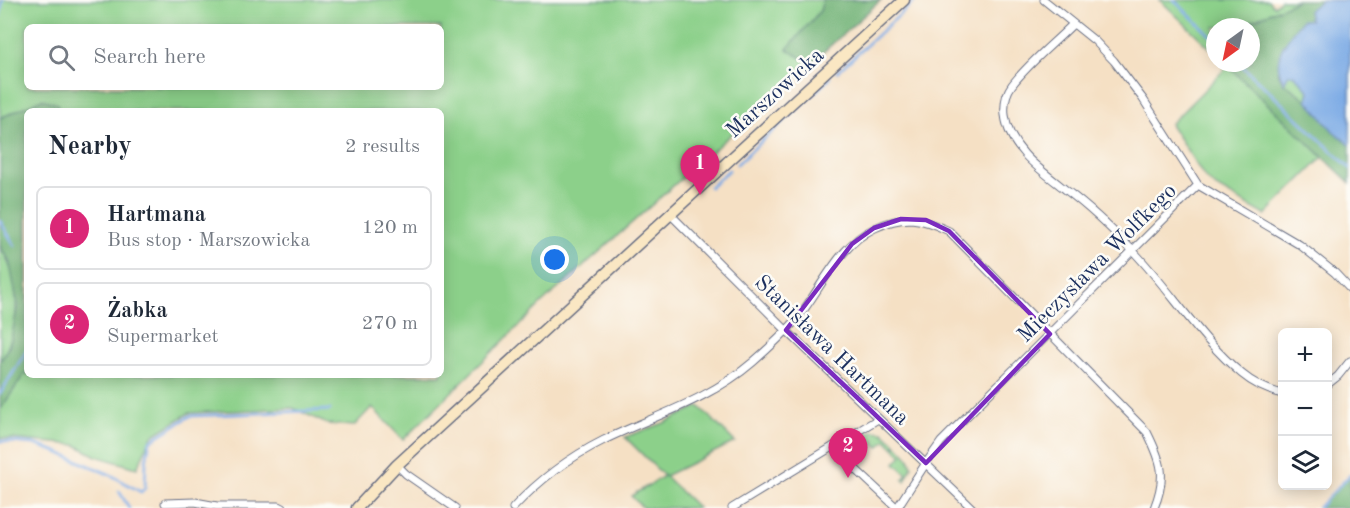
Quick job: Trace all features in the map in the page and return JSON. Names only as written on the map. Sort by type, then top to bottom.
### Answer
[{"type":"street","name":"Marszowicka","points":[[357,508],[397,465],[904,0]]},
{"type":"street","name":"Mieczysława Wolfkego","points":[[897,508],[941,442],[1198,185],[1143,99],[1114,61],[1095,41],[1044,0]]},
{"type":"street","points":[[1073,24],[1012,86],[1005,100],[1005,116],[1011,134],[1022,152],[1039,170],[1069,192],[1134,251],[1224,357],[1252,381],[1278,393]]},
{"type":"street","points":[[1198,185],[1300,245],[1335,273],[1350,289]]},
{"type":"street","name":"Stanisława Hartmana","points":[[670,214],[786,330],[972,508]]},
{"type":"street","points":[[513,508],[573,457],[609,438],[687,405],[717,388],[752,363],[796,320],[852,244],[874,228],[900,219],[926,220],[949,231],[1147,432],[1159,456],[1163,472],[1161,491],[1154,508]]},
{"type":"street","points":[[1330,382],[1350,361]]},
{"type":"street","points":[[732,508],[878,419]]},
{"type":"street","points":[[832,447],[897,508]]},
{"type":"street","points":[[397,465],[406,474],[455,508]]},
{"type":"street","points":[[165,503],[195,502],[217,506],[279,506],[283,508]]},
{"type":"highlighted area","points":[[901,219],[926,220],[949,231],[1050,334],[926,463],[786,330],[852,244],[874,228]]},
{"type":"green space","points":[[0,0],[823,0],[820,11],[788,49],[810,64],[542,303],[403,440],[372,407],[354,426],[327,424],[293,408],[189,413],[152,436],[137,468],[96,456],[76,445],[0,438],[0,410],[24,375],[24,378],[444,378],[444,108],[59,108],[58,104],[42,100],[0,118]]},
{"type":"green space","points":[[823,0],[881,0],[810,64],[787,49],[820,11]]},
{"type":"green space","points":[[1160,0],[1268,0],[1274,6],[1281,0],[1298,0],[1258,18],[1206,18],[1206,44]]},
{"type":"green space","points":[[1298,0],[1322,0],[1308,11],[1310,20],[1278,73],[1284,83],[1307,100],[1350,145],[1350,183],[1234,72],[1260,72],[1260,18],[1258,18]]},
{"type":"green space","points":[[1222,72],[1234,72],[1323,157],[1265,215],[1216,187],[1205,178],[1170,124]]},
{"type":"green space","points":[[1289,74],[1295,75],[1309,91],[1307,100],[1284,83]]},
{"type":"green space","points":[[42,99],[58,104],[59,108],[24,108],[24,375],[0,410],[0,361],[9,348],[18,306],[9,260],[0,246],[0,118]]},
{"type":"green space","points":[[0,246],[12,274],[16,304],[12,334],[0,361]]},
{"type":"green space","points":[[699,406],[735,442],[665,476],[698,508],[643,508],[631,496],[664,476],[625,437],[664,423]]},
{"type":"green space","points":[[872,431],[883,432],[896,444],[893,447],[886,440],[879,447],[866,436],[860,439]]},
{"type":"green space","points":[[897,445],[909,458],[912,466],[905,481],[903,479],[907,474],[895,463],[902,455],[894,448]]},
{"type":"green space","points":[[1350,475],[1350,508],[1318,508]]},
{"type":"water","points":[[1322,0],[1350,0],[1350,145],[1333,131],[1307,100],[1309,91],[1295,75],[1289,74],[1284,83],[1278,65],[1286,42],[1302,20],[1310,20],[1308,11]]},
{"type":"waterway","points":[[0,16],[3,0]]},
{"type":"waterway","points":[[837,72],[916,0]]},
{"type":"waterway","points":[[1174,0],[1206,31]]},
{"type":"waterway","points":[[1249,72],[1350,168]]},
{"type":"waterway","points":[[737,164],[830,78]]},
{"type":"waterway","points":[[710,187],[729,170]]},
{"type":"waterway","points":[[0,221],[15,246]]},
{"type":"waterway","points":[[0,394],[24,355]]},
{"type":"waterway","points":[[0,441],[34,444],[57,452],[111,475],[141,492],[145,488],[146,461],[150,441],[190,416],[330,410]]},
{"type":"waterway","points":[[1318,508],[1350,475]]},
{"type":"waterway","points":[[119,491],[129,508]]},
{"type":"place","name":"Hartmana","points":[[700,195]]},
{"type":"place","name":"Żabka","points":[[848,478]]}]
